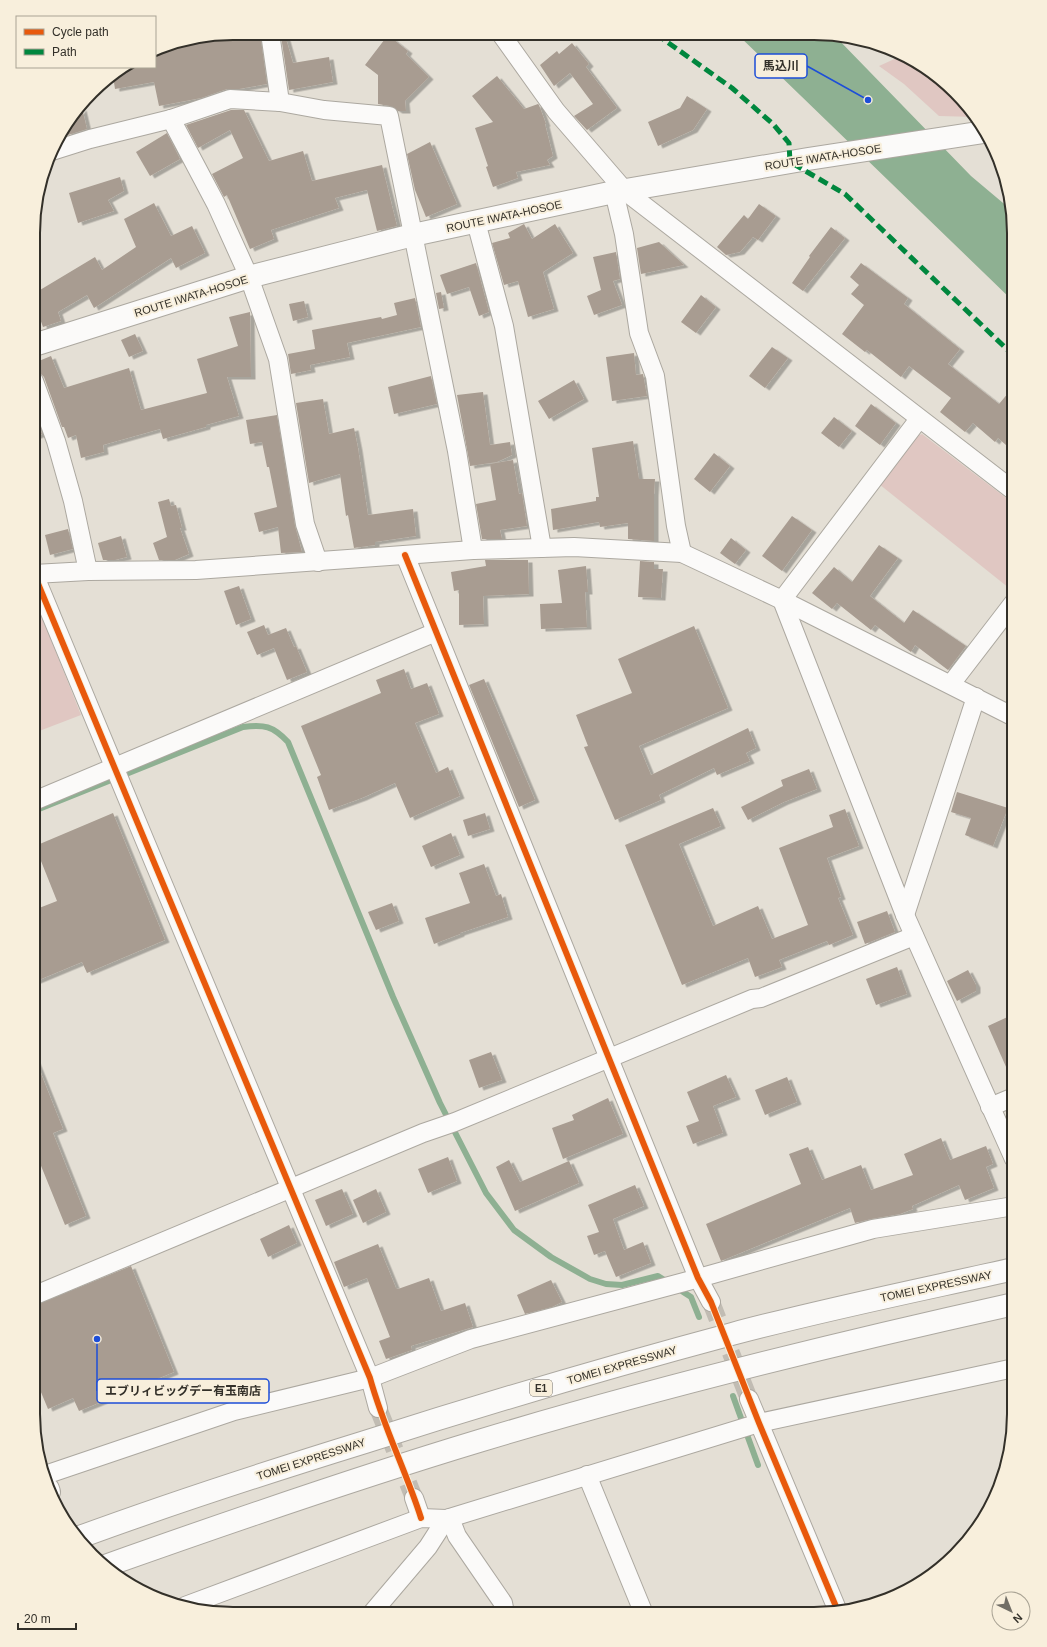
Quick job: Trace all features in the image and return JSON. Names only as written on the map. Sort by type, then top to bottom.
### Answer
[{"type":"main road","name":"ROUTE IWATA-HOSOE","points":[[40,343],[249,278],[413,236],[619,192],[808,159],[978,133]]},
{"type":"main road","name":"TOMEI EXPRESSWAY","points":[[84,1536],[160,1508],[469,1409],[732,1334],[873,1300],[1007,1271]]},
{"type":"main road","points":[[112,1564],[278,1504],[487,1438],[733,1370],[1007,1306]]},
{"type":"street","points":[[271,40],[280,102]]},
{"type":"street","points":[[505,40],[556,111],[619,192],[1007,486]]},
{"type":"street","points":[[60,149],[90,139],[171,119],[230,99],[280,102],[324,110],[388,116],[457,451],[473,550]]},
{"type":"street","points":[[171,119],[216,204],[249,278],[278,359],[305,524],[318,562]]},
{"type":"street","points":[[619,192],[639,333],[655,376],[676,526],[682,553]]},
{"type":"street","points":[[476,222],[504,326],[542,548]]},
{"type":"street","points":[[40,397],[56,441],[73,501],[88,571]]},
{"type":"street","points":[[782,600],[919,419]]},
{"type":"street","points":[[40,574],[88,571],[196,570],[473,550],[574,547],[682,553],[782,600],[1007,713]]},
{"type":"street","points":[[405,555],[608,1058],[693,1280],[711,1302]]},
{"type":"street","points":[[40,588],[370,1378],[378,1408]]},
{"type":"street","points":[[782,600],[905,915],[990,1107],[1007,1135]]},
{"type":"street","points":[[951,684],[1007,611]]},
{"type":"street","points":[[40,798],[436,632]]},
{"type":"street","points":[[905,915],[976,697]]},
{"type":"street","points":[[40,1293],[423,1133],[448,1125],[752,999],[761,998],[914,936]]},
{"type":"street","points":[[990,1107],[1007,1100]]},
{"type":"street","points":[[49,1474],[234,1412],[370,1378],[471,1339],[693,1280],[873,1229],[1007,1207]]},
{"type":"street","points":[[194,1603],[420,1518],[448,1518],[757,1424],[1007,1370]]},
{"type":"street","points":[[749,1399],[757,1424],[836,1606]]},
{"type":"street","points":[[587,1475],[641,1607]]},
{"type":"street","points":[[414,1498],[420,1518]]},
{"type":"street","points":[[81,1532],[160,1508]]},
{"type":"street","points":[[377,1607],[428,1547],[448,1518]]},
{"type":"street","points":[[448,1518],[457,1536],[503,1603],[504,1607]]},
{"type":"street","points":[[117,1568],[172,1542]]},
{"type":"shaded area","points":[[743,40],[826,40],[841,42],[971,176],[1004,204],[1007,221],[1007,295]]},
{"type":"shaded area","points":[[896,58],[910,66],[941,88],[968,117],[939,116],[904,84],[879,66]]},
{"type":"shaded area","points":[[922,434],[1007,499],[1007,586],[879,484],[915,437]]},
{"type":"shaded area","points":[[40,612],[81,715],[40,731]]},
{"type":"building","points":[[221,40],[261,40],[267,84],[239,89],[227,89],[201,98],[159,106],[154,82],[115,89],[114,82],[126,73],[134,68],[156,68],[156,56],[171,50]]},
{"type":"building","points":[[282,40],[286,40],[293,63],[329,57],[333,82],[289,90]]},
{"type":"building","points":[[384,40],[394,40],[408,51],[406,54],[429,77],[405,101],[406,111],[398,111],[390,106],[378,104],[378,75],[365,65]]},
{"type":"building","points":[[572,43],[589,64],[586,67],[617,108],[587,130],[574,116],[593,104],[570,73],[554,86],[540,65],[557,51],[559,54]]},
{"type":"building","points":[[497,76],[524,109],[538,104],[539,105],[546,124],[553,156],[547,160],[550,165],[516,172],[518,178],[493,187],[486,167],[488,166],[475,128],[493,122],[472,96]]},
{"type":"building","points":[[687,96],[707,109],[693,130],[658,146],[648,122],[680,108]]},
{"type":"building","points":[[231,110],[244,110],[269,161],[303,151],[312,181],[382,165],[397,226],[377,231],[367,190],[335,198],[339,208],[271,230],[274,239],[250,249],[227,195],[224,197],[212,174],[243,158],[230,130],[198,148],[186,125]]},
{"type":"building","points":[[83,112],[87,129],[68,135],[73,126]]},
{"type":"building","points":[[167,133],[180,159],[150,176],[136,152]]},
{"type":"building","points":[[430,142],[457,204],[426,217],[415,190],[407,154]]},
{"type":"building","points":[[120,177],[124,191],[108,200],[114,211],[78,223],[69,193]]},
{"type":"building","points":[[154,203],[171,236],[192,226],[205,253],[176,268],[171,258],[94,308],[87,295],[58,312],[61,321],[43,327],[40,319],[40,290],[95,257],[102,270],[136,247],[124,219]]},
{"type":"building","points":[[759,204],[776,216],[758,240],[753,237],[740,252],[726,255],[717,247],[744,215],[748,219]]},
{"type":"building","points":[[524,224],[532,239],[555,224],[573,253],[543,272],[554,309],[528,317],[518,281],[504,285],[492,243],[510,238],[508,233]]},
{"type":"building","points":[[831,227],[845,238],[803,291],[792,283],[810,257],[809,256]]},
{"type":"building","points":[[659,242],[684,265],[641,274],[637,248]]},
{"type":"building","points":[[616,252],[620,279],[613,281],[622,305],[594,315],[587,296],[601,290],[593,257]]},
{"type":"building","points":[[476,263],[489,312],[479,316],[469,287],[447,294],[440,275]]},
{"type":"building","points":[[861,263],[908,298],[904,304],[960,349],[948,364],[999,404],[1007,394],[1007,446],[998,438],[995,442],[973,423],[965,432],[940,412],[951,398],[909,366],[901,377],[867,350],[865,352],[842,334],[864,305],[851,294],[859,285],[850,277]]},
{"type":"building","points":[[441,292],[444,308],[439,309],[436,293]]},
{"type":"building","points":[[701,295],[716,307],[696,333],[681,322]]},
{"type":"building","points":[[415,298],[421,327],[347,343],[350,357],[310,365],[311,370],[291,374],[288,354],[315,349],[312,330],[381,317],[382,319],[397,315],[394,303]]},
{"type":"building","points":[[304,301],[308,317],[293,321],[289,304]]},
{"type":"building","points":[[250,312],[251,377],[227,377],[239,416],[163,439],[160,429],[103,445],[104,452],[81,458],[76,435],[68,438],[64,427],[62,427],[44,377],[40,373],[40,361],[51,356],[64,388],[129,368],[141,410],[207,393],[197,359],[238,346],[229,317]]},
{"type":"building","points":[[135,334],[143,351],[129,357],[121,340]]},
{"type":"building","points":[[772,347],[788,358],[765,388],[749,376]]},
{"type":"building","points":[[634,353],[636,375],[643,374],[647,396],[612,401],[606,357]]},
{"type":"building","points":[[431,376],[437,404],[394,414],[388,387]]},
{"type":"building","points":[[574,380],[584,399],[549,419],[538,401]]},
{"type":"building","points":[[483,392],[490,445],[510,442],[512,455],[497,462],[470,466],[457,395]]},
{"type":"building","points":[[323,399],[329,434],[354,428],[368,515],[413,509],[416,536],[375,542],[375,545],[354,548],[348,515],[346,516],[340,474],[309,483],[296,403]]},
{"type":"building","points":[[871,404],[896,423],[880,445],[855,426]]},
{"type":"building","points":[[277,415],[295,526],[302,552],[281,553],[278,527],[259,532],[254,513],[277,507],[262,442],[250,444],[246,420]]},
{"type":"building","points":[[834,417],[852,431],[839,447],[821,433]]},
{"type":"building","points":[[633,441],[639,479],[655,479],[654,541],[628,539],[628,523],[600,527],[599,522],[553,530],[551,509],[596,501],[596,497],[599,497],[592,448]]},
{"type":"building","points":[[714,453],[730,466],[710,492],[694,479]]},
{"type":"building","points":[[513,460],[519,494],[522,493],[527,526],[500,530],[502,539],[482,539],[476,504],[496,500],[490,464]]},
{"type":"building","points":[[169,499],[171,506],[176,505],[182,528],[180,528],[189,554],[175,560],[159,560],[153,543],[167,537],[158,502]]},
{"type":"building","points":[[792,516],[812,530],[782,571],[762,556]]},
{"type":"building","points":[[68,529],[73,549],[50,555],[45,535]]},
{"type":"building","points":[[121,536],[127,557],[115,560],[103,560],[98,543]]},
{"type":"building","points":[[731,538],[746,550],[735,564],[720,553]]},
{"type":"building","points":[[879,545],[898,558],[870,596],[904,623],[913,610],[966,646],[948,670],[915,645],[911,652],[875,625],[871,630],[837,603],[832,609],[812,593],[834,567],[852,582]]},
{"type":"building","points":[[485,560],[528,560],[529,594],[483,596],[484,624],[459,625],[459,590],[454,591],[451,572],[486,566]]},
{"type":"building","points":[[640,561],[654,562],[654,569],[663,569],[661,598],[638,597]]},
{"type":"building","points":[[586,566],[588,592],[585,592],[587,627],[541,629],[540,604],[562,603],[558,570]]},
{"type":"building","points":[[239,586],[251,619],[236,625],[224,591]]},
{"type":"building","points":[[264,625],[268,635],[286,628],[294,647],[296,646],[307,672],[287,680],[274,648],[257,655],[247,632]]},
{"type":"building","points":[[694,626],[728,708],[639,746],[651,775],[748,728],[756,748],[746,753],[750,761],[717,775],[714,768],[659,795],[661,800],[615,820],[584,747],[588,746],[576,715],[632,693],[618,659]]},
{"type":"building","points":[[404,669],[411,689],[427,683],[439,714],[415,723],[436,773],[448,767],[460,796],[410,818],[395,783],[362,798],[329,810],[317,777],[321,775],[301,726],[381,693],[376,680]]},
{"type":"building","points":[[484,679],[535,800],[519,807],[469,685]]},
{"type":"building","points":[[809,769],[817,789],[784,802],[748,820],[741,807],[783,786],[781,780]]},
{"type":"building","points":[[957,792],[1007,808],[993,846],[965,835],[971,818],[951,812]]},
{"type":"building","points":[[713,808],[721,826],[679,844],[713,926],[758,906],[772,939],[808,925],[779,848],[833,827],[829,815],[845,809],[859,846],[827,858],[841,897],[838,898],[853,935],[829,945],[827,941],[779,960],[782,967],[755,977],[748,958],[682,985],[625,845]]},
{"type":"building","points":[[113,813],[165,940],[87,973],[82,962],[40,980],[40,908],[57,901],[40,858],[40,844]]},
{"type":"building","points":[[485,813],[490,829],[468,836],[463,820]]},
{"type":"building","points":[[451,833],[460,855],[431,867],[422,846]]},
{"type":"building","points":[[484,864],[496,896],[501,894],[508,917],[460,933],[434,944],[425,918],[470,903],[459,873]]},
{"type":"building","points":[[392,903],[399,921],[376,930],[368,912]]},
{"type":"building","points":[[887,911],[895,932],[865,944],[857,922]]},
{"type":"building","points":[[897,967],[907,994],[876,1005],[866,979]]},
{"type":"building","points":[[968,970],[976,985],[976,991],[957,1001],[947,981]]},
{"type":"building","points":[[1007,1017],[1007,1069],[988,1026]]},
{"type":"building","points":[[491,1052],[502,1080],[479,1088],[469,1060]]},
{"type":"building","points":[[40,1071],[63,1129],[53,1133],[86,1216],[65,1225],[40,1163]]},
{"type":"building","points":[[726,1075],[736,1097],[713,1106],[723,1133],[693,1144],[686,1126],[699,1121],[687,1092]]},
{"type":"building","points":[[787,1077],[797,1102],[765,1115],[755,1090]]},
{"type":"building","points":[[608,1098],[623,1134],[563,1159],[552,1128],[574,1120],[572,1115]]},
{"type":"building","points":[[941,1138],[950,1160],[986,1146],[993,1164],[986,1167],[994,1188],[965,1200],[959,1185],[912,1206],[913,1209],[900,1214],[855,1223],[850,1208],[721,1261],[706,1224],[801,1184],[789,1154],[808,1147],[822,1180],[861,1165],[871,1190],[913,1175],[904,1154]]},
{"type":"building","points":[[448,1157],[457,1181],[428,1193],[418,1169]]},
{"type":"building","points":[[509,1160],[520,1182],[569,1161],[579,1183],[515,1211],[496,1167]]},
{"type":"building","points":[[635,1185],[644,1206],[613,1219],[624,1250],[643,1242],[651,1263],[616,1277],[605,1251],[594,1255],[587,1236],[599,1232],[588,1205]]},
{"type":"building","points":[[342,1189],[353,1214],[326,1226],[315,1200]]},
{"type":"building","points":[[376,1189],[386,1212],[363,1223],[353,1200]]},
{"type":"building","points":[[289,1225],[297,1243],[268,1257],[260,1239]]},
{"type":"building","points":[[378,1244],[396,1288],[398,1289],[429,1278],[441,1311],[465,1303],[473,1327],[411,1346],[412,1350],[386,1359],[379,1341],[390,1337],[367,1278],[344,1287],[334,1262]]},
{"type":"building","points":[[131,1266],[174,1372],[79,1411],[73,1398],[48,1409],[40,1390],[40,1303]]},
{"type":"building","points":[[551,1280],[562,1302],[552,1307],[525,1314],[517,1295]]},
{"type":"waterway","points":[[40,809],[243,727],[263,726],[278,732],[288,742],[393,997],[440,1103],[486,1193],[514,1230],[551,1257],[590,1279],[606,1284],[622,1285],[658,1276],[669,1283]]},
{"type":"waterway","points":[[677,1288],[691,1297],[699,1317]]},
{"type":"waterway","points":[[733,1396],[758,1465]]},
{"type":"tunnel","points":[[711,1302],[749,1399]]},
{"type":"tunnel","points":[[378,1408],[414,1498]]},
{"type":"marked path","points":[[664,40],[732,88],[773,124],[789,143],[790,162],[845,194],[1007,349]]},
{"type":"cycle path","points":[[405,555],[698,1278],[711,1302],[759,1423],[836,1606]]},
{"type":"cycle path","points":[[40,588],[370,1378],[381,1414],[409,1483],[421,1518]]},
{"type":"place","name":"馬込川","points":[[868,100]]},
{"type":"place","name":"エブリィビッグデー有玉南店","points":[[97,1339]]}]
